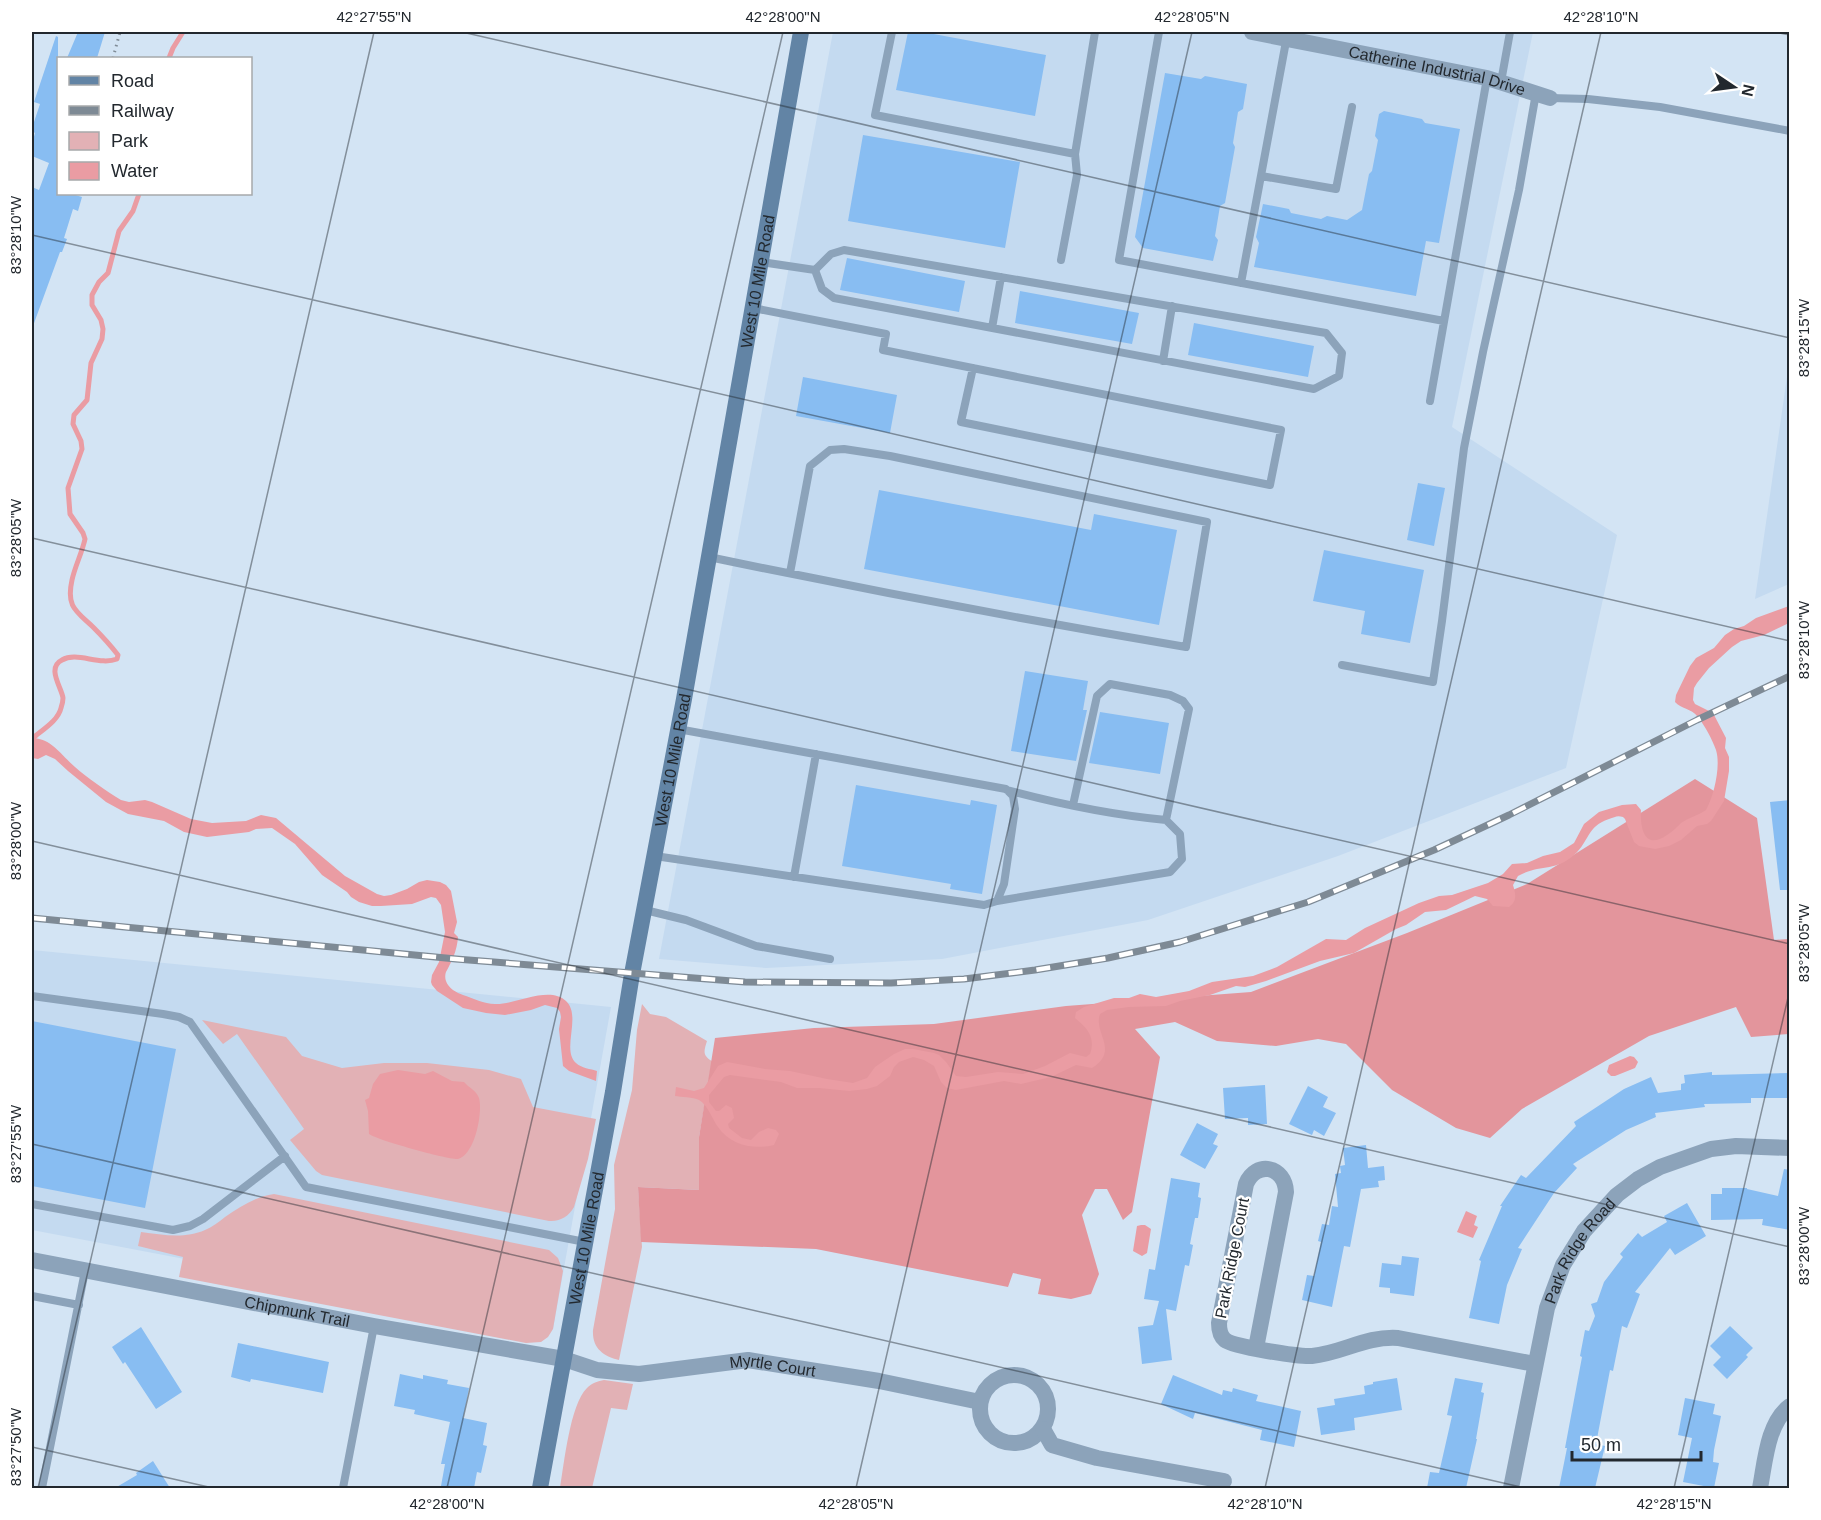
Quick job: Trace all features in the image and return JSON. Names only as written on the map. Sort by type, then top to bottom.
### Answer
[{"type":"main road","name":"West 10 Mile Road","points":[[540,1488],[709,557],[801,32]]},
{"type":"street","name":"Catherine Industrial Drive","points":[[1252,32],[1287,35],[1494,80],[1543,96]]},
{"type":"street","name":"Park Ridge Road","points":[[1511,1488],[1547,1308],[1563,1265],[1584,1231],[1617,1195],[1638,1179],[1660,1167],[1711,1149],[1736,1146],[1790,1148]]},
{"type":"street","name":"Park Ridge Court","points":[[1256,1348],[1286,1191],[1282,1177],[1268,1169],[1257,1170],[1246,1184],[1219,1323],[1221,1336],[1225,1340],[1256,1348],[1310,1356],[1331,1353],[1362,1342],[1387,1338],[1410,1340],[1535,1364]]},
{"type":"street","name":"Chipmunk Trail","points":[[32,1260],[374,1326],[564,1359]]},
{"type":"street","name":"Myrtle Court","points":[[564,1359],[597,1370],[639,1374],[748,1360],[879,1381],[980,1402]]},
{"type":"street","points":[[1008,1375],[1021,1375],[1034,1381],[1043,1390],[1048,1403],[1048,1417],[1043,1429],[1033,1438],[1020,1444],[1007,1443],[994,1438],[985,1428],[980,1416],[980,1402],[985,1390],[995,1380],[1008,1375]]},
{"type":"street","points":[[1760,1488],[1774,1430],[1782,1413],[1790,1406]]},
{"type":"street","points":[[1043,1429],[1052,1445],[1097,1458],[1224,1481]]},
{"type":"lane","points":[[892,32],[875,115],[1075,154]]},
{"type":"lane","points":[[1061,260],[1077,175],[1075,154],[1095,32]]},
{"type":"lane","points":[[1158,32],[1119,260],[1444,321]]},
{"type":"lane","points":[[1430,401],[1444,321],[1494,80],[1510,32]]},
{"type":"lane","points":[[1241,283],[1287,35]]},
{"type":"lane","points":[[1342,665],[1433,682],[1464,448],[1519,190],[1543,96],[1660,107],[1790,131]]},
{"type":"lane","points":[[1261,176],[1336,189],[1352,107]]},
{"type":"lane","points":[[844,250],[1326,333],[1342,353],[1339,376],[1314,389],[834,298],[822,289],[815,270],[831,254],[844,250]]},
{"type":"lane","points":[[761,262],[815,270]]},
{"type":"lane","points":[[992,328],[1001,277]]},
{"type":"lane","points":[[1163,360],[1172,306]]},
{"type":"lane","points":[[753,308],[886,334],[883,351],[973,368],[1281,430],[1270,485],[961,422],[973,368]]},
{"type":"lane","points":[[709,557],[985,612],[1186,647],[1207,522],[890,456],[844,449],[830,450],[810,466],[790,573]]},
{"type":"lane","points":[[1073,805],[1097,696],[1110,684],[1170,695],[1183,701],[1189,709],[1166,820]]},
{"type":"lane","points":[[655,856],[984,905],[1170,872],[1182,859],[1180,834],[1166,820],[1140,818],[1006,789],[678,729]]},
{"type":"lane","points":[[794,877],[816,754]]},
{"type":"lane","points":[[997,901],[1004,884],[1015,809],[1013,796],[1006,789]]},
{"type":"lane","points":[[645,910],[686,920],[756,946],[830,959]]},
{"type":"lane","points":[[32,996],[163,1014],[190,1022],[306,1187],[585,1242]]},
{"type":"lane","points":[[32,1204],[173,1230],[190,1226],[203,1219],[285,1156]]},
{"type":"lane","points":[[42,1488],[86,1271]]},
{"type":"lane","points":[[32,1296],[79,1305]]},
{"type":"lane","points":[[343,1488],[374,1326]]},
{"type":"path","points":[[113,57],[120,32]]},
{"type":"shaded area","points":[[833,32],[1533,32],[1452,427],[1617,535],[1566,768],[1338,856],[1148,920],[942,959],[766,968],[659,959]]},
{"type":"shaded area","points":[[1789,363],[1789,584],[1755,599]]},
{"type":"shaded area","points":[[1695,779],[1757,818],[1774,940],[1789,939],[1789,1034],[1751,1037],[1736,1007],[1649,1036],[1522,1109],[1490,1138],[1456,1128],[1392,1090],[1346,1044],[1318,1039],[1276,1046],[1217,1041],[1175,1022],[1135,1029],[1160,1057],[1132,1212],[1123,1220],[1107,1189],[1095,1189],[1082,1215],[1099,1274],[1091,1294],[1071,1299],[1038,1294],[1041,1279],[1013,1273],[1008,1287],[816,1249],[641,1242],[638,1187],[699,1190],[699,1137],[715,1038],[814,1028],[934,1024],[1066,1006],[1251,992],[1407,933],[1527,884]]},
{"type":"shaded area","points":[[32,950],[611,1007],[553,1329],[32,1230]]},
{"type":"green space","points":[[642,1004],[650,1014],[666,1017],[707,1041],[705,1052],[712,1061],[699,1137],[699,1190],[638,1187],[642,1247],[619,1360],[600,1350],[594,1342],[593,1330],[615,1209],[614,1165],[632,1090],[637,1030]]},
{"type":"green space","points":[[202,1020],[286,1037],[302,1056],[342,1068],[384,1063],[427,1063],[489,1070],[521,1079],[533,1107],[596,1119],[588,1159],[574,1207],[564,1218],[549,1221],[322,1175],[290,1140],[304,1129],[237,1034],[223,1044]]},
{"type":"green space","points":[[274,1194],[549,1250],[558,1258],[563,1271],[553,1329],[541,1342],[526,1343],[179,1277],[183,1257],[138,1246],[141,1232],[174,1236],[197,1233],[213,1226],[248,1202]]},
{"type":"green space","points":[[604,1380],[633,1384],[627,1410],[611,1408],[592,1488],[560,1488],[576,1407],[587,1388],[595,1382]]},
{"type":"water","points":[[1789,606],[1789,623],[1764,635],[1741,641],[1732,647],[1709,668],[1694,688],[1695,704],[1713,713],[1726,738],[1725,748],[1729,757],[1729,771],[1724,801],[1711,821],[1697,826],[1681,840],[1669,846],[1655,849],[1639,846],[1634,842],[1625,819],[1616,816],[1596,826],[1579,850],[1567,860],[1518,876],[1513,885],[1515,900],[1509,907],[1493,906],[1487,899],[1475,896],[1446,910],[1425,912],[1354,953],[1320,961],[1266,981],[1245,987],[1236,986],[1166,1006],[1107,1010],[1100,1014],[1099,1021],[1104,1041],[1104,1055],[1092,1068],[1076,1065],[1051,1077],[1021,1084],[1004,1081],[956,1090],[947,1088],[941,1082],[934,1066],[913,1057],[899,1062],[890,1076],[877,1086],[849,1091],[797,1088],[781,1082],[730,1075],[724,1077],[709,1095],[709,1102],[716,1111],[726,1105],[732,1108],[734,1118],[728,1124],[729,1128],[742,1138],[751,1140],[759,1132],[768,1128],[776,1130],[779,1134],[774,1145],[758,1147],[743,1145],[729,1138],[699,1100],[675,1096],[676,1087],[694,1091],[704,1088],[718,1066],[727,1062],[853,1083],[867,1078],[875,1067],[905,1049],[939,1055],[956,1076],[966,1077],[998,1072],[1023,1074],[1070,1053],[1086,1057],[1090,1054],[1092,1043],[1089,1033],[1075,1018],[1076,1012],[1084,1007],[1114,998],[1129,998],[1140,994],[1156,997],[1189,991],[1212,982],[1253,976],[1277,967],[1326,939],[1346,940],[1365,928],[1419,903],[1488,883],[1503,874],[1512,864],[1527,863],[1560,852],[1574,843],[1584,824],[1599,812],[1622,805],[1636,804],[1641,810],[1641,823],[1645,835],[1648,839],[1659,839],[1684,821],[1706,810],[1716,781],[1718,764],[1716,750],[1710,737],[1695,714],[1675,702],[1690,666],[1696,658],[1714,648],[1725,635],[1734,629]]},
{"type":"water","points":[[33,738],[51,744],[85,775],[121,800],[129,802],[145,800],[191,819],[212,823],[246,821],[261,815],[276,818],[345,876],[377,894],[391,895],[427,880],[446,885],[451,891],[457,922],[454,933],[458,937],[452,960],[445,974],[449,986],[461,994],[491,1004],[503,1004],[541,995],[551,995],[566,1001],[572,1015],[570,1050],[572,1057],[581,1066],[597,1071],[596,1081],[569,1071],[563,1066],[559,1029],[561,1017],[557,1008],[545,1005],[505,1015],[486,1013],[463,1008],[437,991],[431,982],[439,962],[445,932],[441,905],[436,898],[431,897],[412,904],[372,906],[359,902],[322,875],[295,844],[272,828],[207,837],[184,832],[164,821],[128,814],[106,802],[55,759],[46,755],[38,759],[32,758]]},
{"type":"water","points":[[1630,1056],[1638,1062],[1635,1068],[1615,1076],[1607,1072],[1609,1065]]},
{"type":"water","points":[[398,1070],[425,1074],[433,1071],[452,1081],[464,1082],[476,1093],[480,1104],[479,1122],[473,1142],[464,1156],[458,1159],[441,1156],[398,1145],[369,1134],[365,1100],[369,1098],[373,1084],[380,1074]]},
{"type":"water","points":[[1466,1211],[1477,1216],[1474,1225],[1478,1227],[1473,1238],[1457,1232]]},
{"type":"water","points":[[1141,1225],[1151,1229],[1147,1253],[1142,1256],[1133,1251],[1137,1226]]},
{"type":"building","points":[[78,32],[105,32],[97,57],[67,57]]},
{"type":"building","points":[[908,32],[923,32],[1046,55],[1035,116],[896,90]]},
{"type":"building","points":[[56,36],[58,37],[57,195],[82,197],[78,211],[73,209],[64,238],[67,239],[32,326],[32,187],[39,190],[49,163],[32,156],[35,133],[32,128],[40,104],[34,102]]},
{"type":"building","points":[[1165,73],[1201,79],[1205,76],[1247,84],[1243,109],[1238,112],[1233,143],[1235,147],[1225,203],[1220,206],[1215,236],[1218,240],[1213,261],[1143,248],[1135,237]]},
{"type":"building","points":[[1384,111],[1422,119],[1425,123],[1460,129],[1439,243],[1426,241],[1416,296],[1254,267],[1259,243],[1256,237],[1263,204],[1321,219],[1327,216],[1347,220],[1362,210],[1378,140],[1375,136],[1379,114]]},
{"type":"building","points":[[863,135],[1020,162],[1005,248],[848,221]]},
{"type":"building","points":[[847,258],[965,281],[959,312],[840,290]]},
{"type":"building","points":[[1020,291],[1139,313],[1132,344],[1015,323]]},
{"type":"building","points":[[1194,323],[1314,346],[1308,377],[1188,355]]},
{"type":"building","points":[[803,377],[897,395],[890,433],[796,416]]},
{"type":"building","points":[[1418,483],[1445,488],[1434,546],[1407,540]]},
{"type":"building","points":[[879,490],[1091,530],[1094,514],[1177,530],[1159,625],[864,569]]},
{"type":"building","points":[[1324,550],[1424,570],[1410,643],[1361,634],[1365,611],[1313,601]]},
{"type":"building","points":[[1025,671],[1088,681],[1083,710],[1087,710],[1076,761],[1011,751]]},
{"type":"building","points":[[1100,712],[1169,723],[1160,774],[1089,763]]},
{"type":"building","points":[[856,785],[970,805],[971,800],[997,805],[982,894],[950,889],[951,884],[842,866]]},
{"type":"building","points":[[1790,800],[1790,890],[1780,890],[1770,802]]},
{"type":"building","points":[[32,1021],[176,1049],[145,1208],[32,1186]]},
{"type":"building","points":[[1712,1072],[1712,1075],[1790,1073],[1790,1098],[1751,1098],[1751,1103],[1704,1104],[1705,1107],[1655,1113],[1656,1117],[1626,1130],[1573,1164],[1577,1168],[1554,1193],[1518,1248],[1522,1249],[1507,1285],[1499,1324],[1469,1318],[1481,1261],[1479,1260],[1502,1206],[1500,1206],[1521,1175],[1526,1178],[1576,1126],[1574,1122],[1624,1089],[1651,1077],[1658,1093],[1681,1090],[1681,1084],[1685,1083],[1684,1075]]},
{"type":"building","points":[[1265,1085],[1267,1124],[1248,1125],[1248,1118],[1225,1119],[1223,1088]]},
{"type":"building","points":[[1308,1086],[1328,1097],[1323,1107],[1336,1113],[1324,1136],[1314,1130],[1312,1135],[1289,1124]]},
{"type":"building","points":[[1197,1123],[1218,1134],[1213,1144],[1218,1146],[1205,1169],[1180,1155]]},
{"type":"building","points":[[1366,1145],[1368,1168],[1384,1166],[1385,1180],[1378,1181],[1379,1187],[1361,1189],[1350,1247],[1344,1246],[1332,1307],[1302,1300],[1307,1275],[1314,1276],[1322,1224],[1329,1225],[1332,1206],[1338,1207],[1335,1174],[1341,1173],[1340,1166],[1345,1165],[1343,1148]]},
{"type":"building","points":[[1784,1169],[1790,1170],[1790,1230],[1762,1225],[1763,1219],[1711,1220],[1711,1194],[1722,1194],[1722,1188],[1747,1188],[1778,1196]]},
{"type":"building","points":[[1171,1178],[1200,1183],[1198,1197],[1201,1198],[1198,1218],[1195,1218],[1189,1266],[1185,1265],[1176,1311],[1166,1309],[1172,1360],[1142,1364],[1138,1327],[1153,1325],[1159,1301],[1144,1299],[1149,1269],[1155,1270]]},
{"type":"building","points":[[1687,1203],[1706,1236],[1675,1255],[1670,1248],[1635,1292],[1640,1294],[1627,1328],[1622,1326],[1613,1371],[1610,1370],[1596,1444],[1605,1446],[1595,1488],[1559,1488],[1585,1330],[1589,1331],[1595,1316],[1591,1304],[1597,1302],[1604,1282],[1623,1257],[1620,1254],[1638,1233],[1642,1237],[1667,1222],[1664,1216]]},
{"type":"building","points":[[1402,1256],[1419,1258],[1414,1296],[1390,1293],[1390,1288],[1379,1287],[1382,1263],[1401,1265]]},
{"type":"building","points":[[1730,1326],[1753,1348],[1746,1355],[1748,1357],[1727,1379],[1713,1365],[1721,1357],[1710,1346]]},
{"type":"building","points":[[141,1327],[182,1392],[156,1409],[125,1362],[123,1364],[112,1347]]},
{"type":"building","points":[[238,1343],[329,1362],[323,1393],[231,1377]]},
{"type":"building","points":[[400,1374],[423,1379],[423,1375],[448,1380],[447,1384],[469,1388],[463,1418],[487,1423],[483,1445],[487,1446],[481,1473],[477,1472],[474,1488],[441,1486],[445,1464],[441,1464],[450,1422],[414,1414],[415,1410],[394,1406]]},
{"type":"building","points":[[1173,1375],[1222,1395],[1223,1390],[1232,1392],[1233,1388],[1258,1395],[1256,1401],[1301,1411],[1294,1447],[1260,1440],[1262,1430],[1195,1413],[1193,1419],[1161,1404]]},
{"type":"building","points":[[1397,1378],[1402,1410],[1354,1418],[1355,1430],[1321,1435],[1317,1408],[1335,1405],[1334,1399],[1365,1394],[1364,1386],[1373,1384],[1373,1382]]},
{"type":"building","points":[[1455,1378],[1483,1383],[1481,1392],[1484,1393],[1466,1488],[1427,1488],[1430,1472],[1439,1473],[1452,1416],[1447,1415]]},
{"type":"building","points":[[1685,1398],[1715,1404],[1713,1414],[1721,1416],[1714,1450],[1713,1462],[1719,1463],[1714,1488],[1683,1482],[1692,1438],[1678,1435]]},
{"type":"building","points":[[153,1461],[170,1488],[115,1488],[137,1475],[136,1473]]},
{"type":"waterway","points":[[169,57],[183,32]]},
{"type":"waterway","points":[[32,744],[33,738],[57,717],[62,706],[63,698],[55,673],[57,664],[74,657],[110,661],[117,659],[118,655],[77,612],[72,603],[70,589],[85,539],[70,514],[68,488],[82,449],[73,424],[74,415],[87,400],[91,363],[102,339],[101,320],[92,305],[92,295],[99,282],[108,273],[119,231],[133,211],[139,195]]},
{"type":"railway","points":[[32,918],[456,959],[745,982],[891,983],[964,979],[1035,970],[1108,958],[1180,942],[1308,902],[1434,850],[1509,815],[1790,676]]}]
